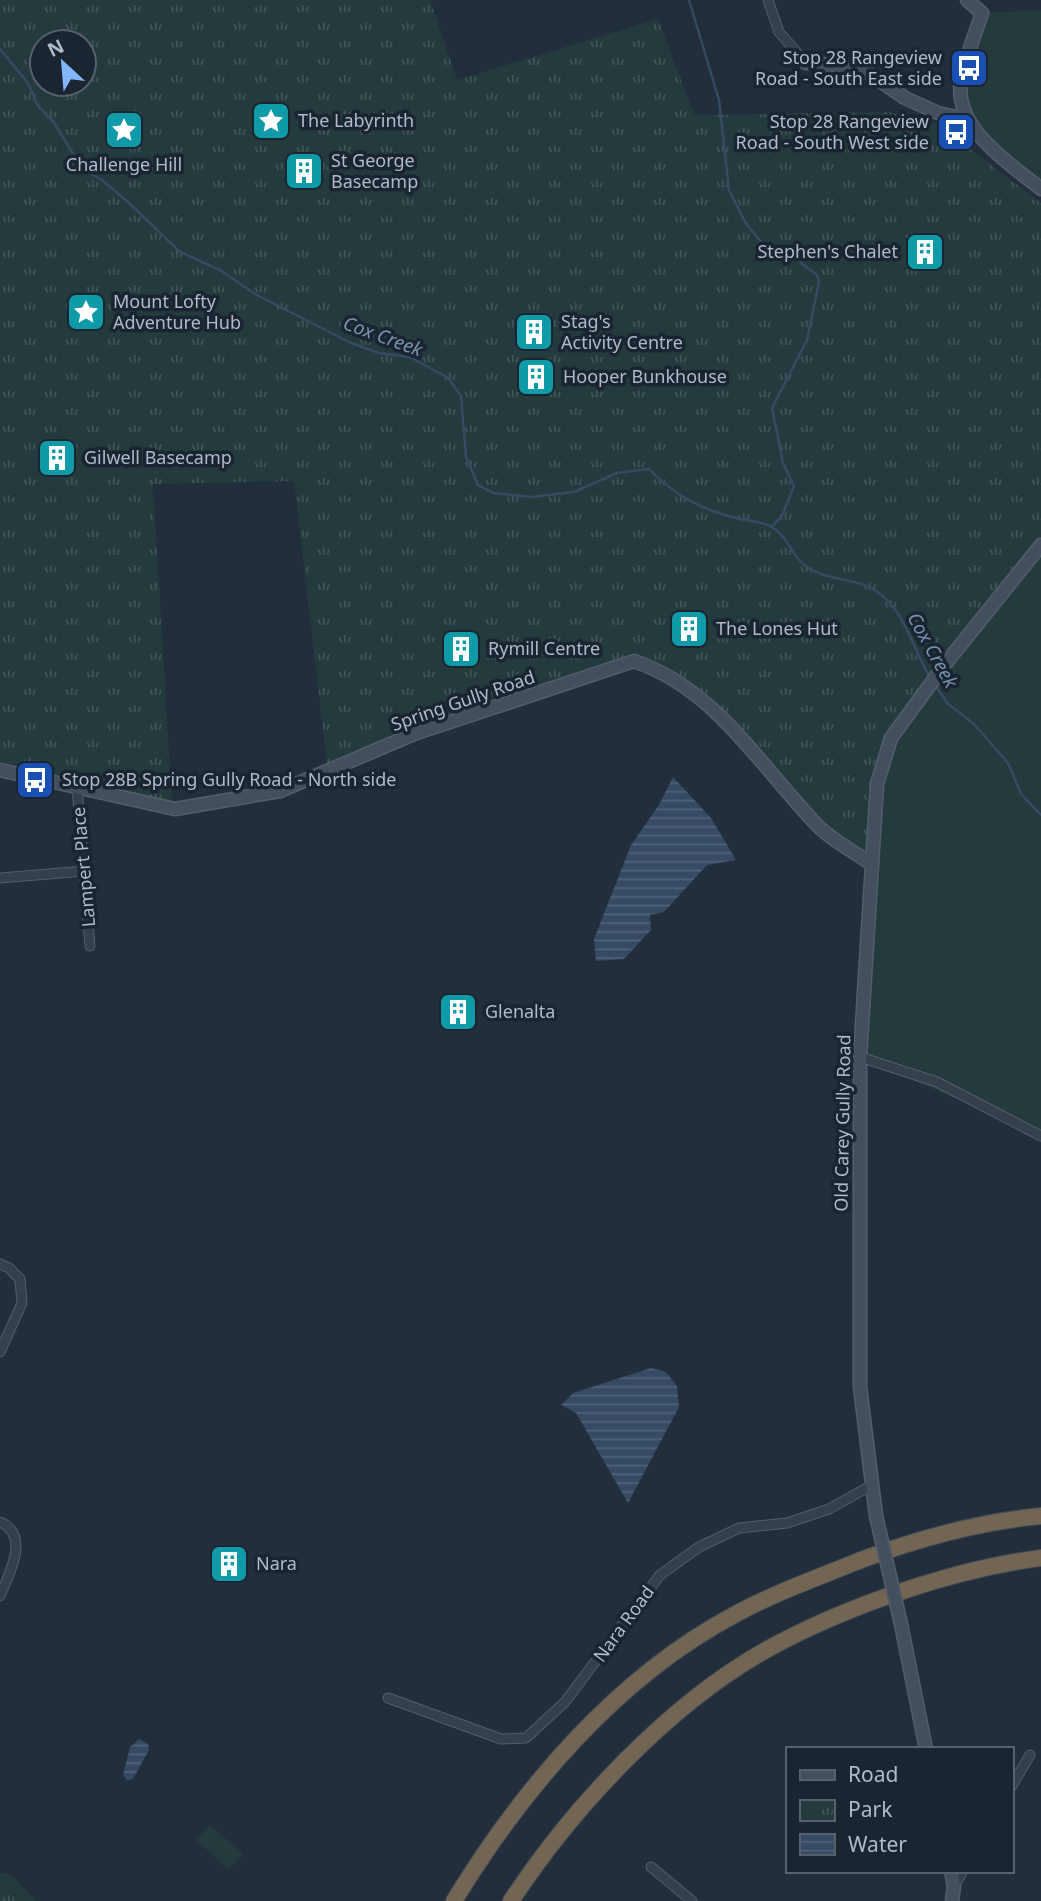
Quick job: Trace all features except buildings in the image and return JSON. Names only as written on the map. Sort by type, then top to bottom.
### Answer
[{"type":"highway","points":[[454,1901],[512,1816],[582,1732],[676,1650],[733,1615],[859,1560],[958,1529],[1041,1516]]},
{"type":"highway","points":[[511,1901],[563,1829],[629,1758],[677,1714],[766,1651],[863,1608],[926,1585],[982,1568],[1041,1558]]},
{"type":"main road","points":[[967,0],[982,13],[961,83],[969,120],[988,144],[1041,189]]},
{"type":"main road","points":[[806,63],[860,67],[905,98],[938,113],[969,120]]},
{"type":"main road","name":"Old Carey Gully Road","points":[[926,1747],[876,1516],[860,1387],[860,1057],[877,784],[891,738],[1041,545]]},
{"type":"main road","name":"Spring Gully Road","points":[[0,770],[175,810],[281,790],[414,734],[634,661],[698,696],[738,733],[819,828],[870,863]]},
{"type":"main road","points":[[951,1873],[954,1886],[951,1901]]},
{"type":"street","points":[[768,0],[779,32],[806,63]]},
{"type":"street","name":"Lampert Place","points":[[77,787],[90,946]]},
{"type":"street","points":[[0,878],[85,871]]},
{"type":"street","points":[[860,1057],[937,1082],[1041,1136]]},
{"type":"street","points":[[0,1264],[9,1268],[20,1279],[22,1303],[0,1352]]},
{"type":"street","name":"Nara Road","points":[[388,1698],[501,1739],[526,1738],[565,1702],[660,1575],[699,1547],[739,1528],[787,1523],[829,1509],[872,1485]]},
{"type":"street","points":[[0,1521],[8,1525],[16,1536],[14,1560],[0,1597]]},
{"type":"street","points":[[1013,1784],[1030,1755]]},
{"type":"street","points":[[651,1867],[692,1901]]},
{"type":"street","points":[[954,1886],[962,1873]]},
{"type":"green space","points":[[0,0],[430,0],[457,80],[658,19],[694,115],[888,112],[957,128],[963,144],[1041,203],[1041,543],[891,738],[877,784],[870,863],[819,828],[738,733],[647,665],[619,663],[328,772],[294,481],[153,484],[172,802],[0,762]]},
{"type":"green space","points":[[1041,10],[1041,189],[968,118],[961,83],[982,13]]},
{"type":"green space","points":[[1041,545],[1041,1136],[860,1057],[877,784],[891,738]]},
{"type":"green space","points":[[210,1825],[243,1854],[229,1870],[196,1840]]},
{"type":"green space","points":[[0,1873],[10,1874],[36,1901],[0,1901]]},
{"type":"water","points":[[673,777],[711,818],[736,860],[707,865],[664,912],[650,915],[651,930],[624,959],[596,961],[594,939],[631,845],[659,805]]},
{"type":"water","points":[[651,1368],[666,1372],[677,1386],[679,1407],[628,1503],[576,1413],[561,1405],[573,1393]]},
{"type":"water","points":[[139,1739],[148,1744],[149,1750],[133,1779],[127,1780],[123,1775],[130,1747]]},
{"type":"waterway","points":[[689,0],[719,100],[729,190],[745,222],[762,243],[792,256],[817,275],[819,282],[807,340],[772,408],[783,463],[794,486],[782,516],[773,525]]},
{"type":"waterway","name":"Cox Creek","points":[[0,49],[28,83],[38,106],[53,121],[83,170],[102,180],[180,252],[220,270],[255,294],[351,343],[379,353],[410,357],[448,378],[461,396],[466,457],[478,485],[493,493],[531,497],[574,492],[617,473],[649,469],[678,494],[699,505],[772,527],[799,560],[811,569],[865,585],[884,597],[901,618],[930,677]]},
{"type":"waterway","name":"Cox Creek","points":[[935,685],[948,704],[974,724],[1008,763],[1021,794],[1041,815]]},
{"type":"place","name":"Stop 28 Rangeview Road - South East side","points":[[969,68]]},
{"type":"place","name":"The Labyrinth","points":[[271,121]]},
{"type":"place","name":"Challenge Hill","points":[[124,130]]},
{"type":"place","name":"Stop 28 Rangeview Road - South West side","points":[[956,132]]},
{"type":"place","name":"St George Basecamp","points":[[304,171]]},
{"type":"place","name":"Stephen's Chalet","points":[[925,252]]},
{"type":"place","name":"Mount Lofty Adventure Hub","points":[[86,312]]},
{"type":"place","name":"Stag's Activity Centre","points":[[534,332]]},
{"type":"place","name":"Hooper Bunkhouse","points":[[536,377]]},
{"type":"place","name":"Gilwell Basecamp","points":[[57,458]]},
{"type":"place","name":"The Lones Hut","points":[[689,629]]},
{"type":"place","name":"Rymill Centre","points":[[461,649]]},
{"type":"place","name":"Stop 28B Spring Gully Road - North side","points":[[35,780]]},
{"type":"place","name":"Glenalta","points":[[458,1012]]},
{"type":"place","name":"Nara","points":[[229,1564]]}]
